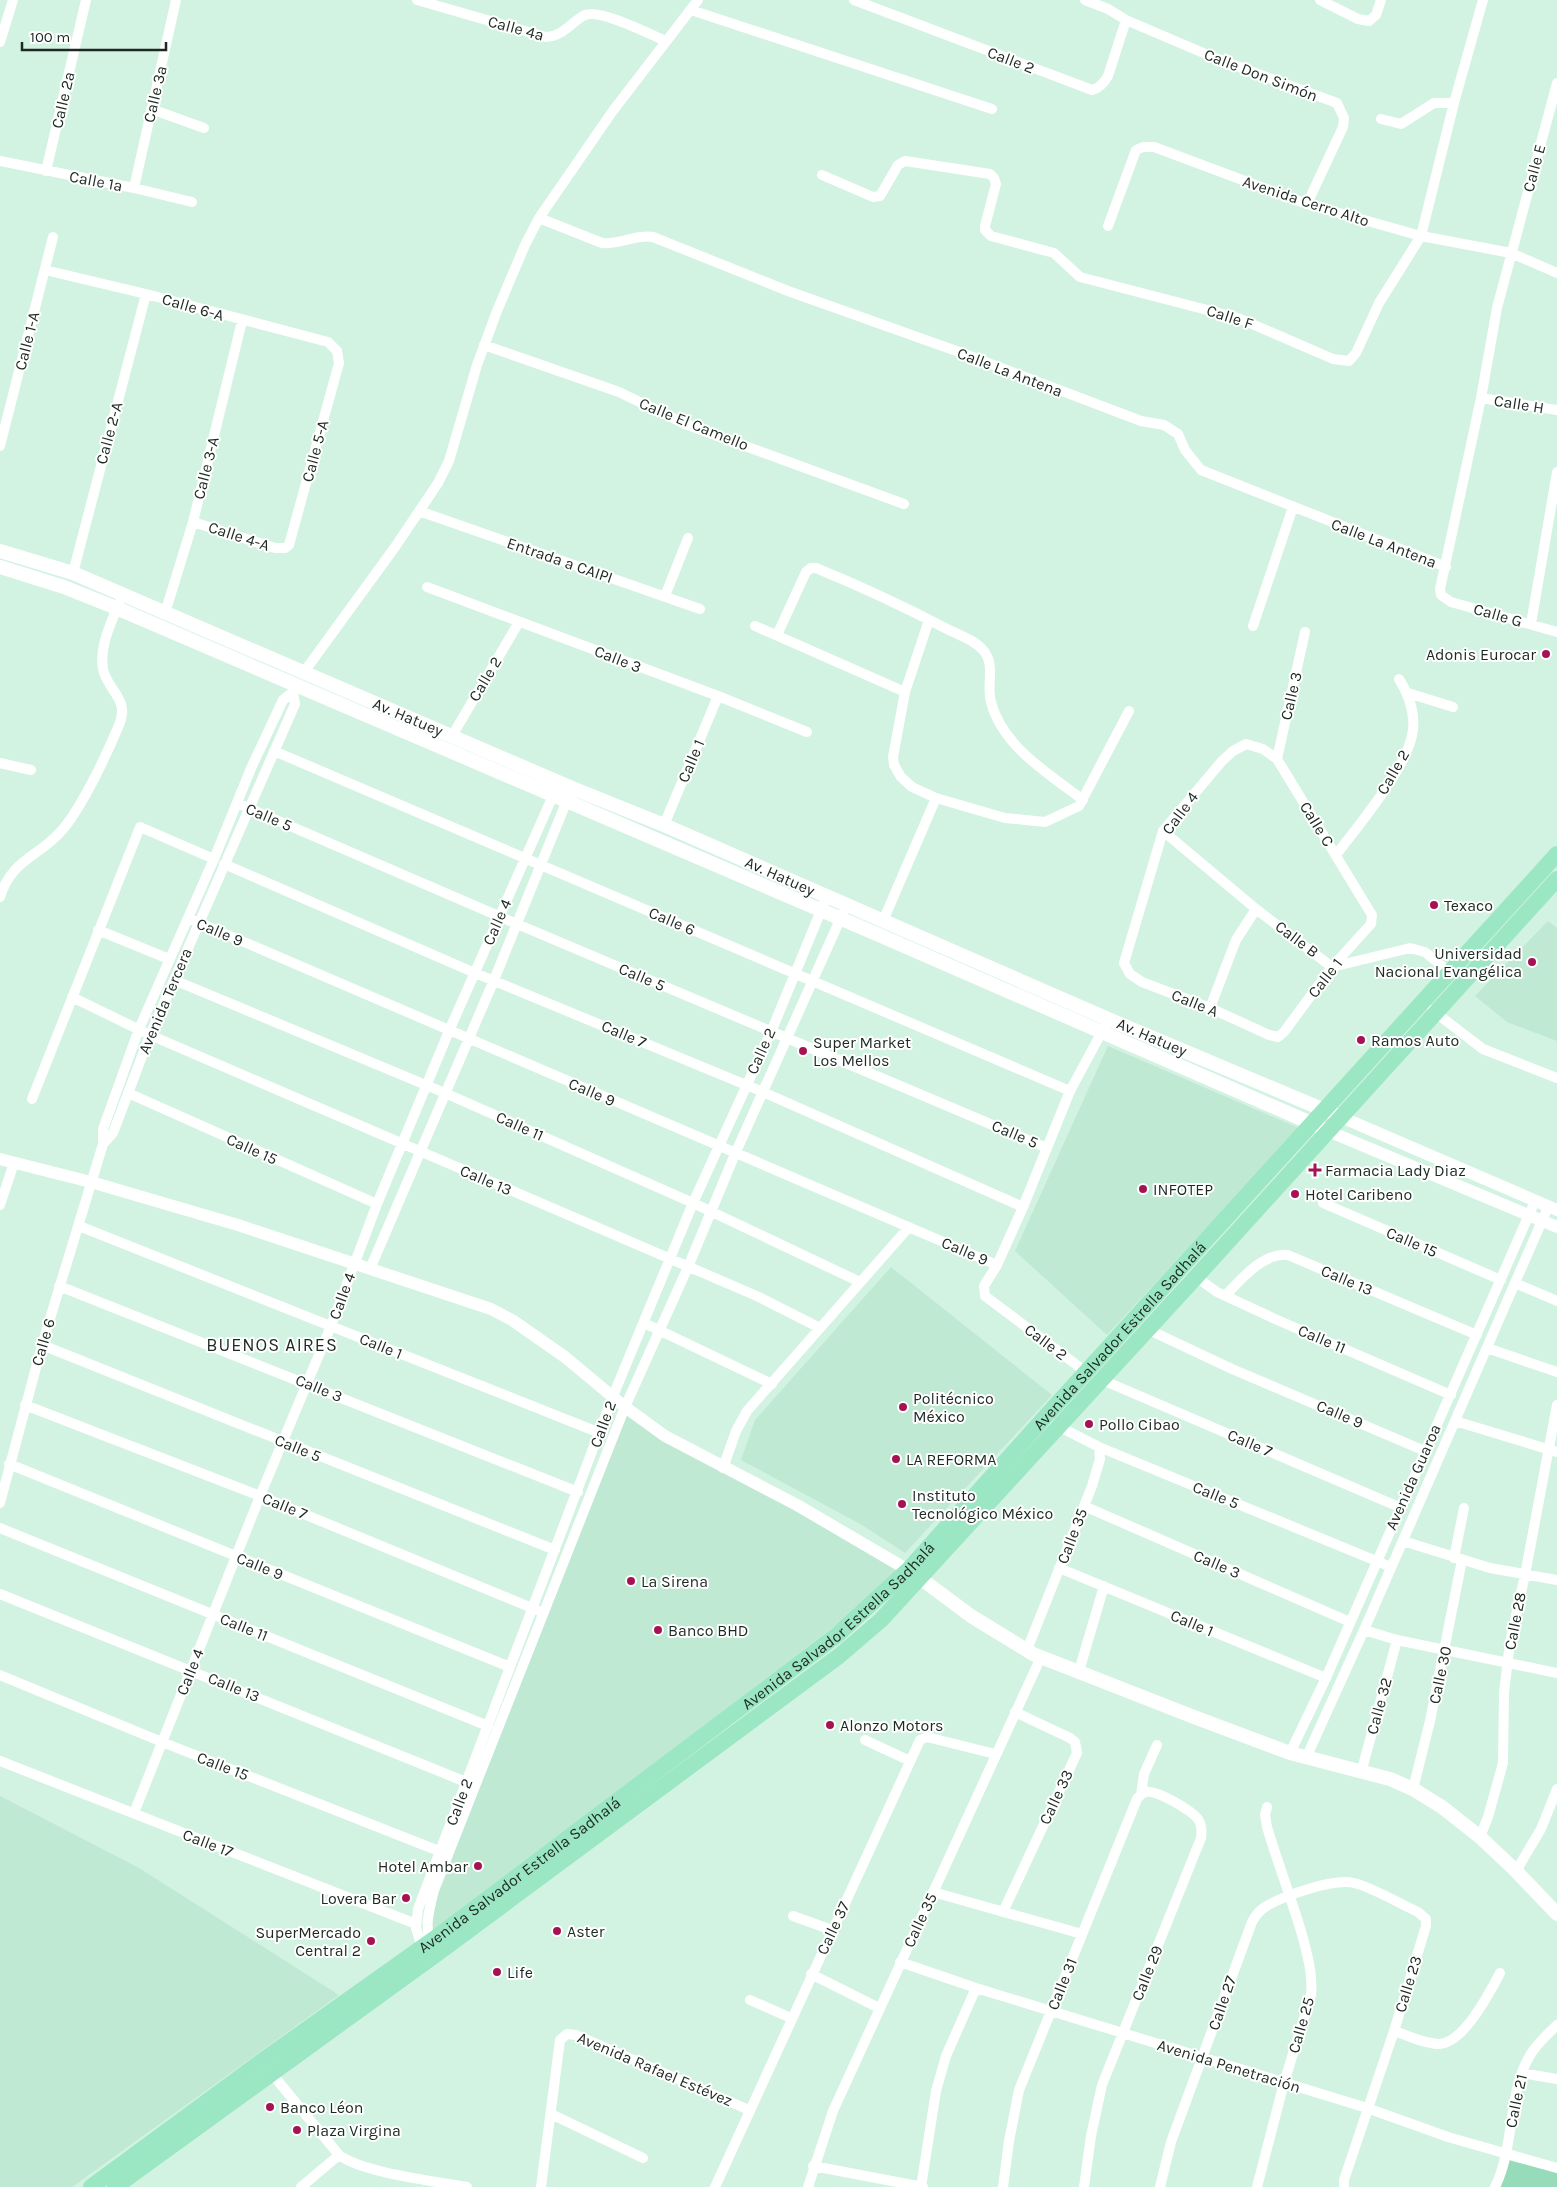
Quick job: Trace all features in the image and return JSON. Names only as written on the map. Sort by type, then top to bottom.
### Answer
[{"type":"highway","name":"Avenida Salvador Estrella Sadhalá","points":[[91,2187],[266,2067],[429,1951],[839,1656],[881,1620],[914,1574],[1093,1376],[1323,1110],[1557,854]]},
{"type":"highway","name":"Avenida Salvador Estrella Sadhalá","points":[[1093,1376],[1147,1329],[1196,1277],[1557,879]]},
{"type":"highway","name":"Avenida Salvador Estrella Sadhalá","points":[[115,2187],[266,2067]]},
{"type":"highway","points":[[130,2187],[261,2088],[266,2067]]},
{"type":"main road","name":"Av. Hatuey","points":[[0,551],[73,573],[452,736],[556,788],[566,802],[1328,1130]]},
{"type":"main road","name":"Av. Hatuey","points":[[0,567],[64,587],[117,608],[295,689],[556,788],[572,788],[664,825],[1108,1019],[1341,1117]]},
{"type":"main road","points":[[914,1574],[971,1616],[1041,1657],[1290,1753],[1390,1779],[1413,1789],[1442,1807],[1480,1837],[1557,1914]]},
{"type":"street","points":[[0,42],[13,0]]},
{"type":"street","name":"Calle 2a","points":[[46,171],[86,0]]},
{"type":"street","name":"Calle 3a","points":[[134,188],[176,0]]},
{"type":"street","name":"Calle 4a","points":[[416,0],[546,37],[558,34],[583,16],[596,14],[666,42]]},
{"type":"street","points":[[304,672],[419,511],[449,461],[484,345],[525,245],[539,218],[612,112],[698,0]]},
{"type":"street","name":"Calle 2","points":[[854,0],[1092,90],[1097,89],[1104,83],[1108,76],[1126,20]]},
{"type":"street","name":"Calle Don Simón","points":[[1085,0],[1110,4],[1126,20],[1215,58],[1337,103],[1344,118],[1343,128],[1307,204]]},
{"type":"street","points":[[1320,0],[1358,19],[1369,21],[1376,15],[1382,0]]},
{"type":"street","name":"Calle F","points":[[822,175],[873,197],[880,196],[898,165],[905,161],[990,174],[996,184],[984,226],[991,236],[1054,253],[1080,277],[1238,318],[1342,362],[1349,361],[1353,358],[1378,302],[1421,236],[1454,103],[1483,0]]},
{"type":"street","points":[[691,10],[992,109]]},
{"type":"street","name":"Calle E","points":[[1441,595],[1440,589],[1481,398],[1496,308],[1557,83]]},
{"type":"street","points":[[1381,119],[1401,124],[1434,103],[1454,103]]},
{"type":"street","points":[[151,109],[204,128]]},
{"type":"street","name":"Avenida Cerro Alto","points":[[1108,226],[1131,158],[1136,150],[1142,146],[1154,147],[1307,204],[1421,236],[1511,253],[1557,273]]},
{"type":"street","name":"Calle 1a","points":[[0,161],[134,188],[192,202]]},
{"type":"street","name":"Calle La Antena","points":[[539,218],[608,244],[641,236],[653,237],[788,291],[900,330],[1141,421],[1164,426],[1178,434],[1185,450],[1201,470],[1446,567]]},
{"type":"street","name":"Calle 1-A","points":[[0,446],[53,237]]},
{"type":"street","name":"Calle 6-A","points":[[45,270],[146,294],[242,321],[328,342],[337,351]]},
{"type":"street","name":"Calle 2-A","points":[[73,573],[146,294]]},
{"type":"street","name":"Calle 3-A","points":[[165,613],[193,522],[242,321]]},
{"type":"street","name":"Calle El Camello","points":[[484,345],[619,392],[685,424],[904,504]]},
{"type":"street","name":"Calle 5-A","points":[[285,548],[291,540],[339,363],[337,351]]},
{"type":"street","name":"Calle H","points":[[1481,398],[1557,410]]},
{"type":"street","points":[[1531,624],[1557,472]]},
{"type":"street","points":[[1253,626],[1293,507]]},
{"type":"street","name":"Entrada a CAIPI","points":[[419,511],[700,609]]},
{"type":"street","name":"Calle 4-A","points":[[193,522],[275,548],[285,548]]},
{"type":"street","points":[[665,596],[688,538]]},
{"type":"street","points":[[778,635],[806,572],[811,568],[822,570],[979,645],[990,662],[990,701],[1008,737],[1043,769],[1083,800]]},
{"type":"street","name":"Calle 3","points":[[427,587],[718,696],[807,732]]},
{"type":"street","points":[[0,897],[8,877],[16,867],[63,829],[79,805],[120,724],[123,705],[103,670],[102,653],[107,633],[122,595]]},
{"type":"street","name":"Calle G","points":[[1441,595],[1451,602],[1557,632]]},
{"type":"street","points":[[929,620],[906,692],[893,756],[894,765],[901,777],[912,787],[936,798],[1005,818],[1045,822],[1080,806],[1130,711]]},
{"type":"street","name":"Calle 2","points":[[452,736],[519,622]]},
{"type":"street","points":[[755,626],[906,692]]},
{"type":"street","name":"Calle 3","points":[[1277,759],[1305,632]]},
{"type":"street","name":"Calle 2","points":[[1336,855],[1375,804],[1393,776],[1407,748],[1413,730],[1413,719],[1408,693],[1399,679]]},
{"type":"street","name":"Avenida Tercera","points":[[103,1144],[113,1133],[150,1035],[295,704],[295,689]]},
{"type":"street","name":"Avenida Tercera","points":[[91,1182],[103,1144],[103,1129],[139,1030],[283,700],[295,689]]},
{"type":"street","points":[[1408,693],[1453,707]]},
{"type":"street","name":"Calle 1","points":[[664,825],[718,696]]},
{"type":"street","name":"Calle C","points":[[1246,744],[1263,749],[1277,759],[1370,910],[1372,920]]},
{"type":"street","name":"Calle 4","points":[[1124,958],[1163,831],[1222,761],[1233,751],[1246,744]]},
{"type":"street","name":"Calle 6","points":[[274,751],[1070,1091]]},
{"type":"street","points":[[0,763],[31,770]]},
{"type":"street","name":"Calle 4","points":[[134,1814],[260,1496],[308,1384],[377,1204],[499,916],[556,788]]},
{"type":"street","name":"Calle 4","points":[[370,1269],[494,980],[572,788]]},
{"type":"street","points":[[883,920],[936,798]]},
{"type":"street","name":"Calle 5","points":[[237,803],[517,924],[1048,1148]]},
{"type":"street","points":[[32,1099],[140,827],[214,859]]},
{"type":"street","name":"Calle B","points":[[1163,831],[1256,908],[1332,967],[1410,948],[1425,952],[1449,972]]},
{"type":"street","name":"Calle 7","points":[[224,864],[475,973],[763,1092],[1024,1207]]},
{"type":"street","name":"Calle 2","points":[[429,1951],[429,1911],[443,1853],[466,1782],[591,1458],[613,1396],[693,1203],[771,1032],[827,896]]},
{"type":"street","name":"Calle 2","points":[[429,1951],[416,1924],[418,1909],[543,1612],[625,1407],[846,905]]},
{"type":"street","points":[[1210,1008],[1236,940],[1256,908]]},
{"type":"street","name":"Calle 9","points":[[188,918],[997,1265]]},
{"type":"street","name":"Calle 1","points":[[1278,1036],[1284,1032],[1332,967],[1372,920]]},
{"type":"street","points":[[98,930],[169,959]]},
{"type":"street","name":"Calle A","points":[[1124,958],[1126,967],[1136,979],[1210,1008],[1268,1035],[1278,1036]]},
{"type":"street","name":"Calle 11","points":[[174,980],[427,1085],[693,1203],[860,1282]]},
{"type":"street","name":"Calle 13","points":[[72,997],[150,1035],[759,1297],[820,1328]]},
{"type":"street","points":[[1421,1002],[1482,1048],[1557,1078]]},
{"type":"street","name":"Calle 2","points":[[1093,1376],[985,1296],[984,1286],[997,1265],[1024,1207],[1070,1091],[1108,1019]]},
{"type":"street","name":"Calle 15","points":[[128,1093],[377,1204]]},
{"type":"street","name":"Av. Hatuey","points":[[1341,1117],[1553,1209]]},
{"type":"street","points":[[1328,1130],[1557,1227]]},
{"type":"street","points":[[0,1160],[91,1182],[238,1225],[491,1309],[512,1320],[565,1357],[625,1407],[665,1436],[797,1505],[914,1574]]},
{"type":"street","points":[[0,1205],[14,1163]]},
{"type":"street","name":"Calle 6","points":[[0,1503],[42,1345],[91,1182]]},
{"type":"street","name":"Avenida Guaroa","points":[[1290,1753],[1326,1678],[1399,1507],[1451,1395],[1535,1201]]},
{"type":"street","name":"Calle 15","points":[[1323,1203],[1501,1280]]},
{"type":"street","name":"Avenida Guaroa","points":[[1306,1758],[1403,1542],[1542,1221],[1553,1209]]},
{"type":"street","name":"Calle 1","points":[[79,1226],[600,1433]]},
{"type":"street","points":[[723,1468],[741,1421],[747,1411],[909,1226]]},
{"type":"street","name":"Calle 13","points":[[1226,1295],[1248,1274],[1270,1258],[1278,1255],[1288,1256],[1477,1335]]},
{"type":"street","name":"Calle 11","points":[[1196,1277],[1208,1287],[1275,1319],[1451,1395]]},
{"type":"street","points":[[1515,1283],[1557,1301]]},
{"type":"street","name":"Calle 3","points":[[59,1286],[578,1492]]},
{"type":"street","points":[[644,1323],[772,1384]]},
{"type":"street","name":"Calle 9","points":[[1147,1329],[1232,1369],[1425,1451]]},
{"type":"street","name":"Calle 5","points":[[42,1345],[555,1550]]},
{"type":"street","points":[[1487,1348],[1557,1372]]},
{"type":"street","name":"Calle 7","points":[[1093,1376],[1399,1507]]},
{"type":"street","name":"Calle 7","points":[[26,1405],[260,1496],[543,1612]]},
{"type":"street","name":"Calle 28","points":[[1480,1837],[1488,1817],[1503,1763],[1504,1694],[1508,1662],[1515,1618],[1553,1451],[1557,1405]]},
{"type":"street","points":[[1455,1421],[1553,1451]]},
{"type":"street","name":"Calle 5","points":[[1051,1422],[1099,1447],[1391,1567]]},
{"type":"street","name":"Calle 35","points":[[1027,1650],[1084,1506],[1099,1463],[1099,1447]]},
{"type":"street","points":[[591,1458],[602,1464]]},
{"type":"street","name":"Calle 9","points":[[9,1464],[510,1667]]},
{"type":"street","name":"Calle 3","points":[[1084,1506],[1350,1622]]},
{"type":"street","name":"Calle 30","points":[[1413,1789],[1445,1650],[1464,1508]]},
{"type":"street","name":"Calle 11","points":[[0,1528],[488,1726]]},
{"type":"street","points":[[1403,1542],[1458,1559],[1525,1575],[1557,1580]]},
{"type":"street","name":"Calle 1","points":[[1060,1568],[1326,1678]]},
{"type":"street","points":[[1079,1671],[1104,1586]]},
{"type":"street","name":"Calle 13","points":[[0,1594],[466,1782]]},
{"type":"street","points":[[1364,1630],[1397,1640],[1557,1673]]},
{"type":"street","name":"Calle 32","points":[[1361,1773],[1397,1640]]},
{"type":"street","name":"Calle 35","points":[[808,2187],[813,2166],[833,2111],[1041,1657]]},
{"type":"street","name":"Calle 15","points":[[0,1676],[443,1853]]},
{"type":"street","name":"Calle 33","points":[[1003,1912],[1077,1753],[1077,1747],[1070,1738],[1015,1712]]},
{"type":"street","name":"Calle 37","points":[[715,2187],[811,1974],[920,1740],[927,1737],[995,1754]]},
{"type":"street","points":[[865,1740],[910,1761]]},
{"type":"street","name":"Calle 31","points":[[1003,2187],[1009,2141],[1020,2090],[1137,1799],[1144,1793],[1144,1774],[1157,1745]]},
{"type":"street","name":"Calle 17","points":[[0,1761],[416,1924]]},
{"type":"street","points":[[1516,1871],[1541,1829],[1557,1789]]},
{"type":"street","name":"Calle 29","points":[[1084,2187],[1091,2136],[1102,2085],[1202,1831],[1197,1818],[1189,1811],[1158,1793],[1144,1793]]},
{"type":"street","name":"Calle 25","points":[[1257,2187],[1284,2083],[1311,1995],[1312,1982],[1311,1968],[1291,1896],[1267,1827],[1265,1814],[1267,1807]]},
{"type":"street","name":"Calle 23","points":[[1291,1896],[1332,1884],[1352,1882],[1418,1912],[1426,1919],[1426,1926],[1394,2031],[1367,2108],[1344,2180],[1344,2187]]},
{"type":"street","points":[[933,1892],[1082,1934]]},
{"type":"street","name":"Calle 27","points":[[1160,2187],[1171,2142],[1252,1922],[1256,1914],[1265,1907],[1291,1896]]},
{"type":"street","points":[[793,1916],[832,1930]]},
{"type":"street","name":"Avenida Penetración","points":[[900,1962],[976,1988],[1367,2108],[1448,2137],[1557,2168]]},
{"type":"street","points":[[1394,2031],[1433,2043],[1447,2042],[1471,2020],[1500,1972]]},
{"type":"street","points":[[811,1974],[879,2008]]},
{"type":"street","points":[[813,2166],[922,2187],[936,2091],[946,2056],[976,1988]]},
{"type":"street","points":[[750,2000],[791,2018]]},
{"type":"street","name":"Calle 21","points":[[1495,2187],[1505,2154],[1522,2072],[1533,2050],[1557,2025]]},
{"type":"street","name":"Avenida Rafael Estévez","points":[[541,2187],[562,2036],[571,2033],[750,2110]]},
{"type":"street","points":[[266,2067],[339,2154],[355,2165],[467,2187]]},
{"type":"street","points":[[1522,2072],[1557,2079]]},
{"type":"street","points":[[551,2114],[643,2158]]},
{"type":"street","points":[[301,2187],[339,2154]]},
{"type":"shaded area","name":"Universidad Nacional Evangélica","points":[[1548,921],[1557,928],[1557,1041],[1507,1022],[1475,996]]},
{"type":"shaded area","name":"INFOTEP","points":[[1108,1046],[1299,1128],[1107,1335],[1015,1251]]},
{"type":"shaded area","name":"Politécnico México","points":[[891,1267],[1052,1395],[905,1553],[862,1525],[741,1460],[755,1420]]},
{"type":"shaded area","points":[[625,1408],[908,1570],[429,1935],[428,1921]]},
{"type":"shaded area","points":[[0,1796],[139,1868],[339,1995],[72,2187],[0,2187]]},
{"type":"green space","points":[[1508,2160],[1557,2173],[1557,2187],[1500,2187]]},
{"type":"place","name":"Adonis Eurocar","points":[[1546,654]]},
{"type":"place","name":"Texaco","points":[[1434,905]]},
{"type":"place","name":"Universidad Nacional Evangélica","points":[[1532,962]]},
{"type":"place","name":"Ramos Auto","points":[[1361,1040]]},
{"type":"place","name":"Super Market Los Mellos","points":[[803,1051]]},
{"type":"place","name":"Farmacia Lady Diaz","points":[[1315,1170]]},
{"type":"place","name":"INFOTEP","points":[[1143,1189]]},
{"type":"place","name":"Hotel Caribeno","points":[[1295,1194]]},
{"type":"place","name":"Politécnico México","points":[[903,1407]]},
{"type":"place","name":"Pollo Cibao","points":[[1089,1424]]},
{"type":"place","name":"LA REFORMA","points":[[896,1459]]},
{"type":"place","name":"Instituto Tecnológico México","points":[[902,1504]]},
{"type":"place","name":"La Sirena","points":[[631,1581]]},
{"type":"place","name":"Banco BHD","points":[[658,1630]]},
{"type":"place","name":"Alonzo Motors","points":[[830,1725]]},
{"type":"place","name":"Hotel Ambar","points":[[478,1866]]},
{"type":"place","name":"Lovera Bar","points":[[406,1898]]},
{"type":"place","name":"Aster","points":[[557,1931]]},
{"type":"place","name":"SuperMercado Central 2","points":[[371,1941]]},
{"type":"place","name":"Life","points":[[497,1972]]},
{"type":"place","name":"Banco Léon","points":[[270,2107]]},
{"type":"place","name":"Plaza Virgina","points":[[297,2130]]},
{"type":"district","name":"BUENOS AIRES","points":[[272,1345]]}]
